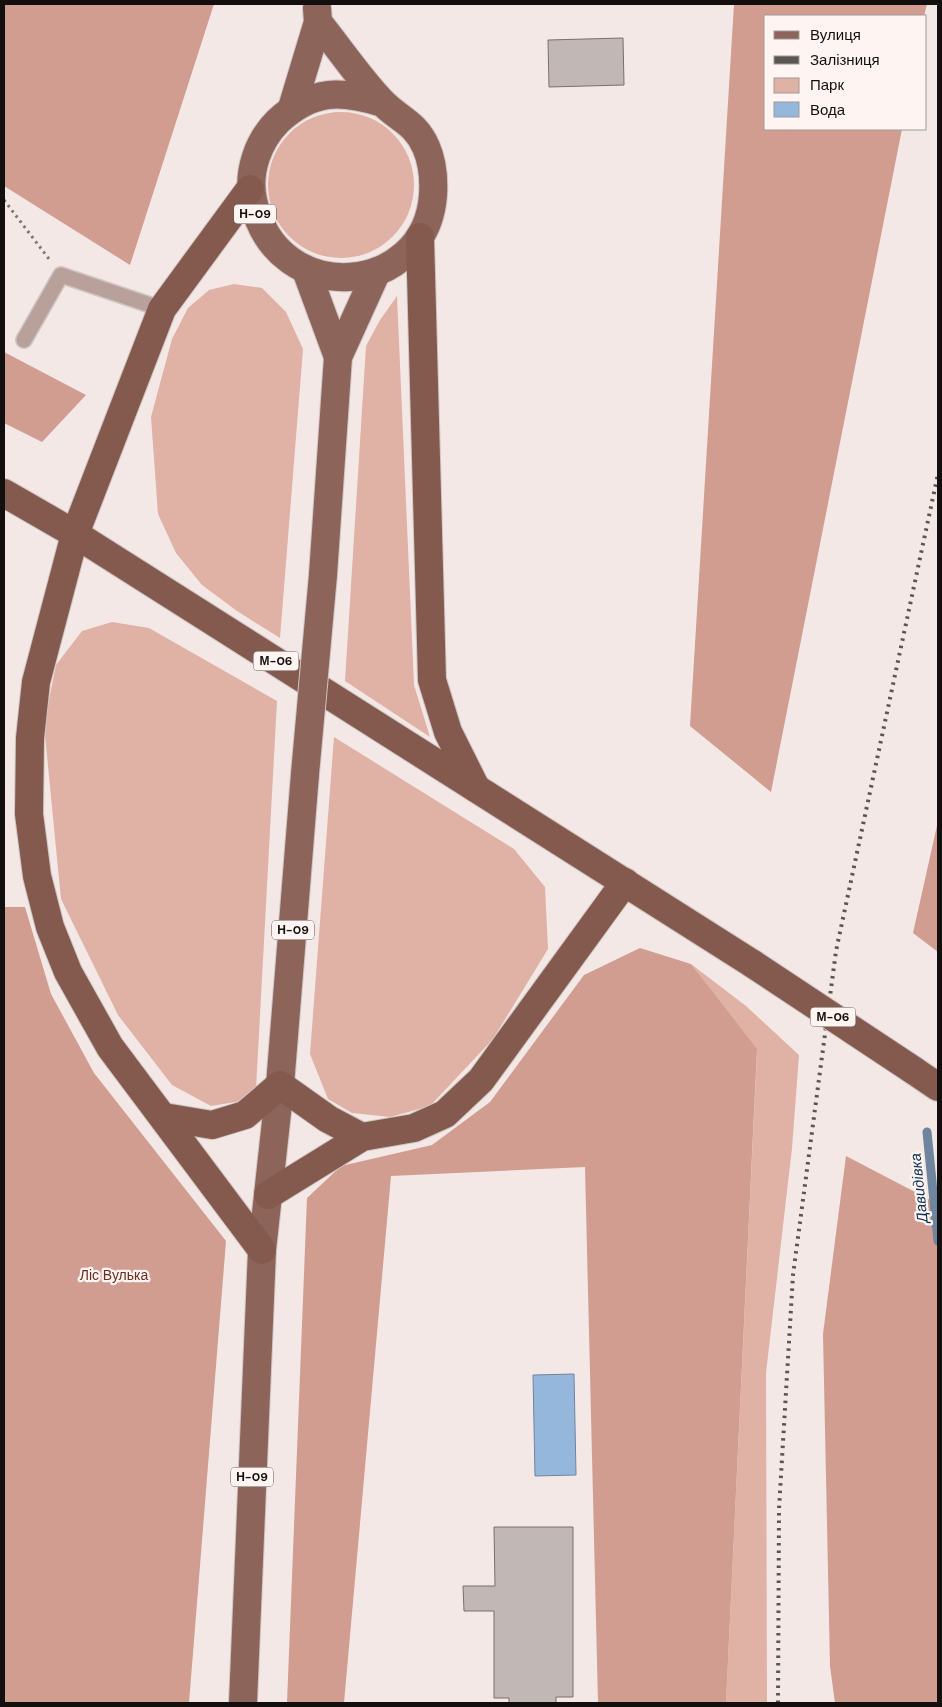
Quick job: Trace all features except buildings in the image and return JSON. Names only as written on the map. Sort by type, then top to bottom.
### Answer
[{"type":"highway","points":[[250,189],[162,309],[75,534],[36,682],[30,738],[29,814],[37,876],[50,927],[68,972],[110,1047],[262,1250]]},
{"type":"highway","points":[[420,236],[432,680],[448,732],[476,788]]},
{"type":"highway","name":"М-06","points":[[4,493],[75,534],[625,882],[753,964],[938,1087]]},
{"type":"highway","points":[[268,1196],[362,1137],[414,1128],[445,1114],[481,1080],[625,882]]},
{"type":"highway","points":[[164,1117],[212,1125],[245,1115],[280,1086],[328,1119],[362,1137]]},
{"type":"main road","name":"Н-09","points":[[318,13],[383,103],[408,121],[426,147],[434,177],[432,208],[420,236],[401,257],[377,271],[346,278],[330,277],[306,270],[294,264],[271,244],[256,218],[250,189],[254,158],[269,130],[292,108],[322,96],[353,94],[383,103]]},
{"type":"main road","name":"Н-09","points":[[292,108],[318,13]]},
{"type":"main road","name":"Н-09","points":[[306,270],[338,357]]},
{"type":"main road","name":"Н-09","points":[[243,1703],[262,1250],[280,1086],[338,357],[377,271]]},
{"type":"lane","points":[[24,340],[61,275],[162,309]]},
{"type":"path","points":[[4,200],[61,275]]},
{"type":"green space","points":[[4,4],[214,4],[130,265],[4,186]]},
{"type":"green space","points":[[734,4],[927,4],[924,15],[764,15],[764,130],[902,130],[771,792],[690,726]]},
{"type":"green space","points":[[341,112],[369,117],[393,133],[409,157],[414,185],[409,213],[393,237],[369,253],[341,258],[313,253],[289,237],[273,213],[268,185],[273,157],[289,133],[313,117]]},
{"type":"green space","points":[[234,284],[262,288],[286,312],[303,349],[280,638],[237,611],[202,585],[176,553],[158,514],[151,417],[172,339],[188,308],[209,290]]},
{"type":"green space","points":[[397,296],[414,685],[430,737],[345,681],[366,346],[380,320]]},
{"type":"green space","points":[[4,352],[86,395],[42,442],[4,423]]},
{"type":"green space","points":[[112,622],[149,628],[277,701],[256,1089],[242,1101],[211,1106],[172,1085],[118,1015],[61,899],[44,725],[56,665],[82,631]]},
{"type":"green space","points":[[334,737],[514,849],[545,887],[548,949],[493,1039],[430,1106],[390,1117],[352,1113],[328,1099],[310,1054]]},
{"type":"green space","points":[[938,821],[938,952],[913,933]]},
{"type":"green space","name":"Ліс Вулька","points":[[4,907],[25,907],[51,994],[94,1073],[226,1241],[189,1703],[4,1703]]},
{"type":"green space","points":[[640,948],[691,964],[757,1049],[726,1703],[598,1703],[585,1167],[391,1176],[344,1703],[287,1703],[307,1198],[341,1166],[432,1145],[490,1102],[584,975]]},
{"type":"green space","points":[[691,964],[746,1006],[799,1055],[792,1148],[766,1373],[767,1703],[726,1703],[757,1052]]},
{"type":"green space","points":[[846,1156],[938,1204],[938,1703],[835,1703],[830,1666],[823,1334]]},
{"type":"water","points":[[574,1374],[576,1475],[535,1476],[533,1375]]},
{"type":"waterway","name":"Давидівка","points":[[927,1132],[938,1241]]},
{"type":"railway","points":[[778,1703],[779,1509],[793,1275],[836,951],[938,474]]}]
